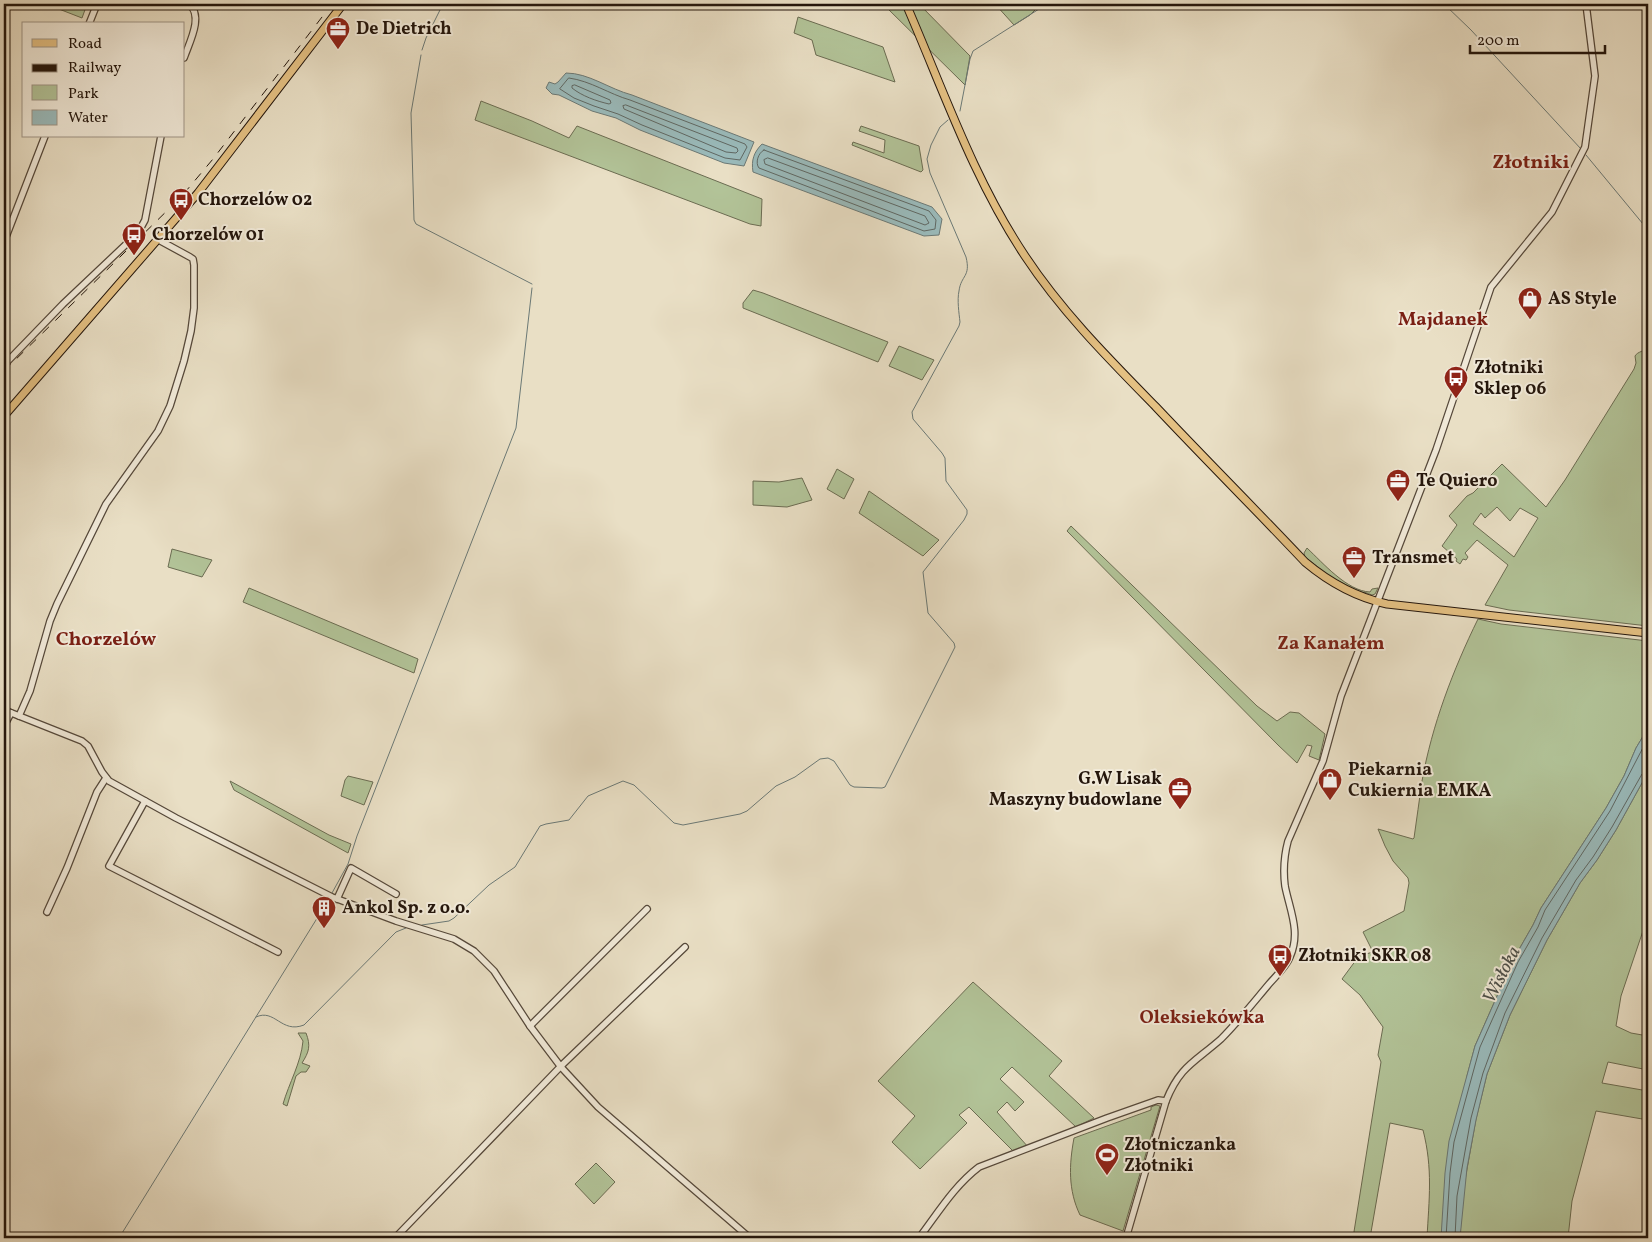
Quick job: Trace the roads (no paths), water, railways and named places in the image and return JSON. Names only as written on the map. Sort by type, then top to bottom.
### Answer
[{"type":"main road","points":[[4,416],[222,162],[343,4]]},
{"type":"main road","points":[[906,4],[960,134],[987,192],[1026,257],[1064,308],[1105,355],[1305,562],[1344,590],[1377,602],[1420,609],[1475,613],[1648,633]]},
{"type":"street","points":[[90,22],[97,4]]},
{"type":"street","points":[[185,55],[196,21],[194,9],[189,4]]},
{"type":"street","points":[[1126,1238],[1166,1101],[1179,1075],[1239,1020],[1289,960],[1296,937],[1284,875],[1284,853],[1321,767],[1340,696],[1436,450],[1491,287],[1552,212],[1585,146],[1596,76],[1586,4]]},
{"type":"street","points":[[4,242],[44,138]]},
{"type":"street","points":[[4,365],[63,304],[138,233],[145,220],[161,138]]},
{"type":"street","points":[[19,716],[30,691],[50,621],[57,604],[106,504],[158,431],[170,406],[183,366],[194,308],[193,259],[157,239]]},
{"type":"street","points":[[4,710],[82,741],[88,746],[106,778],[113,784],[337,899],[400,923],[454,939],[465,945],[494,970],[530,1026],[561,1067],[598,1107],[750,1238]]},
{"type":"street","points":[[4,726],[11,713]]},
{"type":"street","points":[[47,912],[67,868],[97,792],[106,778]]},
{"type":"street","points":[[145,801],[109,866],[278,952]]},
{"type":"street","points":[[337,899],[352,868],[396,894]]},
{"type":"street","points":[[530,1026],[647,910]]},
{"type":"street","points":[[395,1238],[561,1067],[685,947]]},
{"type":"street","points":[[919,1238],[948,1198],[979,1167],[1158,1100],[1166,1101]]},
{"type":"water","points":[[566,73],[591,78],[754,142],[744,166],[724,163],[640,130],[616,118],[592,111],[559,95],[552,94],[546,88],[549,82],[555,84]]},
{"type":"water","points":[[762,144],[932,207],[942,219],[939,235],[924,236],[753,172],[754,156]]},
{"type":"water","points":[[1648,728],[1648,772],[1616,830],[1580,883],[1547,940],[1510,1015],[1487,1074],[1476,1120],[1467,1168],[1460,1238],[1441,1238],[1449,1141],[1475,1046],[1513,960],[1541,908],[1606,808]]},
{"type":"waterway","points":[[422,50],[443,4]]},
{"type":"waterway","points":[[960,111],[973,51],[1039,9],[1043,4]]},
{"type":"waterway","points":[[1444,4],[1471,30],[1581,149]]},
{"type":"waterway","points":[[421,55],[411,113],[414,220],[416,224],[532,284]]},
{"type":"waterway","points":[[422,925],[449,921],[454,918],[489,885],[515,867],[540,826],[569,820],[588,796],[623,781],[634,785],[674,823],[683,825],[747,811],[776,786],[795,777],[820,759],[828,758],[834,761],[850,785],[854,787],[885,787],[955,647],[954,643],[928,613],[923,572],[964,520],[967,510],[946,481],[945,458],[913,419],[912,412],[959,326],[958,295],[967,272],[966,257],[930,173],[927,159],[931,145],[940,127],[948,120]]},
{"type":"waterway","points":[[1586,155],[1648,230]]},
{"type":"waterway","points":[[332,893],[348,864],[357,836],[516,428],[532,288]]},
{"type":"waterway","points":[[119,1238],[329,899]]},
{"type":"waterway","points":[[256,1017],[268,1016],[289,1026],[304,1025],[396,932],[406,928]]},
{"type":"railway","points":[[4,371],[181,197],[213,159],[332,4]]},
{"type":"place","name":"De Dietrich","points":[[338,50]]},
{"type":"place","name":"Chorzelów 02","points":[[181,221]]},
{"type":"place","name":"Chorzelów 01","points":[[134,256]]},
{"type":"place","name":"AS Style","points":[[1530,320]]},
{"type":"place","name":"Złotniki Sklep 06","points":[[1456,399]]},
{"type":"place","name":"Te Quiero","points":[[1398,502]]},
{"type":"place","name":"Transmet","points":[[1354,579]]},
{"type":"place","name":"Piekarnia Cukiernia EMKA","points":[[1330,801]]},
{"type":"place","name":"G.W Lisak Maszyny budowlane","points":[[1180,810]]},
{"type":"place","name":"Ankol Sp. z o.o.","points":[[324,929]]},
{"type":"place","name":"Złotniki SKR 08","points":[[1280,977]]},
{"type":"place","name":"Złotniczanka Złotniki","points":[[1107,1176]]},
{"type":"district","name":"Złotniki","points":[[1531,163]]},
{"type":"district","name":"Majdanek","points":[[1443,320]]},
{"type":"district","name":"Chorzelów","points":[[106,640]]},
{"type":"district","name":"Za Kanałem","points":[[1331,644]]},
{"type":"district","name":"Oleksiekówka","points":[[1202,1018]]},
{"type":"water label","name":"Wisłoka","points":[[1502,975]]}]
